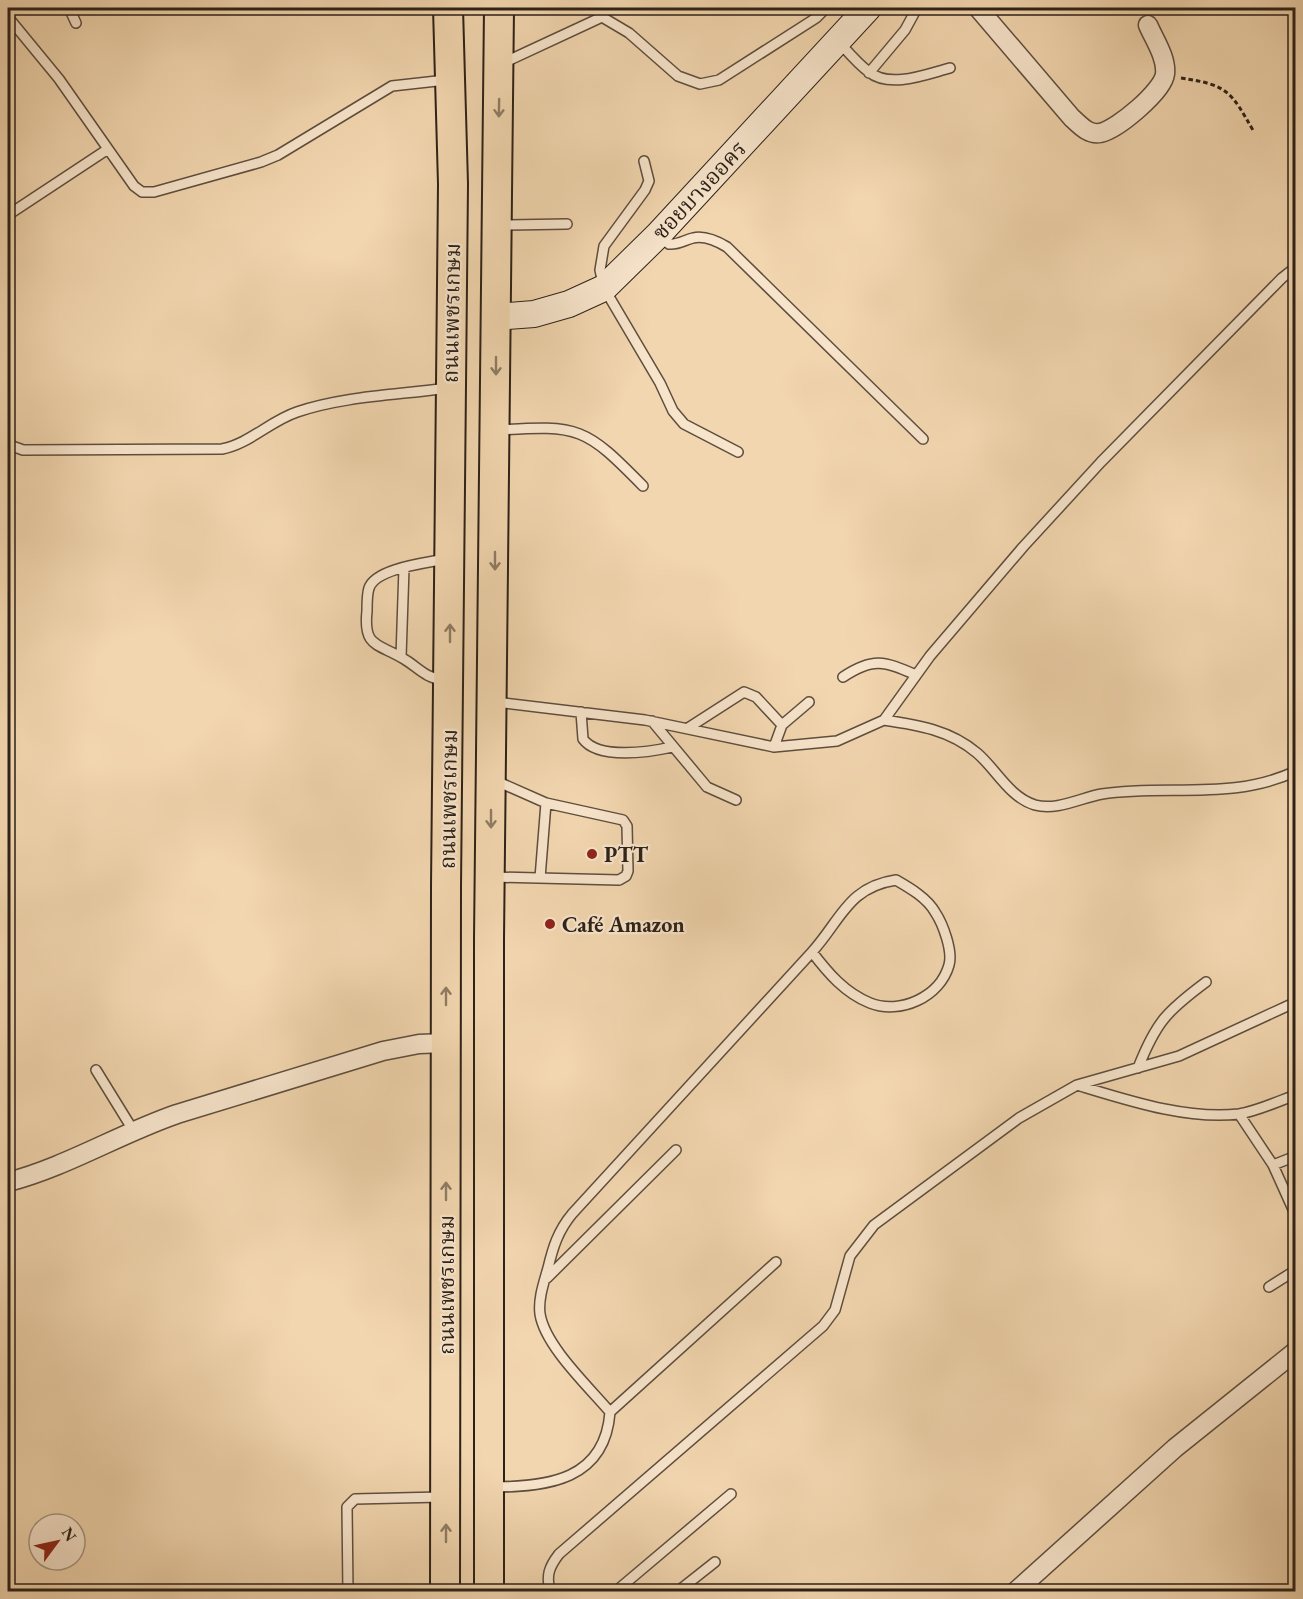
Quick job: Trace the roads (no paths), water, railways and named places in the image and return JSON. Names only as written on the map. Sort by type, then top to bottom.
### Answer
[{"type":"main road","name":"ถนนเพชรเกษม","points":[[445,1592],[446,1043],[453,184],[448,79],[448,8]]},
{"type":"main road","name":"ถนนเพชรเกษม","points":[[489,1592],[491,779],[494,701],[499,8]]},
{"type":"street","name":"ซอยบางออคร","points":[[496,317],[534,314],[569,304],[604,288],[658,235],[868,8]]},
{"type":"street","points":[[978,8],[1072,118],[1088,132],[1100,133],[1118,124],[1155,93],[1165,76],[1164,64],[1148,25]]},
{"type":"street","points":[[8,1182],[49,1168],[133,1130],[222,1100],[383,1052],[419,1044],[446,1043]]},
{"type":"street","points":[[1015,1592],[1174,1448],[1296,1351]]},
{"type":"lane","points":[[69,8],[76,23]]},
{"type":"lane","points":[[499,65],[602,17],[608,8]]},
{"type":"lane","points":[[602,17],[629,33],[678,76],[700,84],[719,80],[816,18],[826,8]]},
{"type":"lane","points":[[869,73],[905,30],[916,8]]},
{"type":"lane","points":[[8,17],[59,79],[134,186],[142,192],[154,192],[261,162],[278,155],[392,86],[448,79]]},
{"type":"lane","points":[[837,40],[869,73],[882,79],[904,79],[950,68]]},
{"type":"lane","points":[[8,216],[108,149]]},
{"type":"lane","points":[[644,161],[648,180],[645,190],[604,246],[600,270],[604,288],[660,383],[673,411],[684,424],[738,452]]},
{"type":"lane","points":[[497,225],[567,224]]},
{"type":"lane","points":[[658,235],[669,244],[682,243],[695,237],[714,239],[727,247],[923,439]]},
{"type":"lane","points":[[494,701],[652,721],[774,747],[837,741],[884,720],[916,675],[1023,548],[1101,462],[1282,278],[1296,267]]},
{"type":"lane","points":[[8,440],[12,446],[23,450],[222,448],[237,445],[293,414],[320,405],[450,388]]},
{"type":"lane","points":[[495,430],[550,427],[567,428],[583,434],[613,456],[643,486]]},
{"type":"lane","points":[[450,681],[432,679],[401,657],[372,642],[366,631],[365,623],[369,588],[372,582],[386,573],[451,558]]},
{"type":"lane","points":[[401,657],[404,568]]},
{"type":"lane","points":[[843,677],[870,662],[890,663],[916,675]]},
{"type":"lane","points":[[688,728],[744,692],[756,697],[782,725]]},
{"type":"lane","points":[[774,747],[782,725],[809,702]]},
{"type":"lane","points":[[581,712],[583,739],[593,748],[644,753],[672,747]]},
{"type":"lane","points":[[884,720],[920,725],[949,734],[977,753],[1018,796],[1035,805],[1055,806],[1102,794],[1248,788],[1274,782],[1296,771]]},
{"type":"lane","points":[[652,721],[707,787],[736,800]]},
{"type":"lane","points":[[491,779],[546,803],[623,820],[627,826],[628,871],[626,876],[619,880],[491,877]]},
{"type":"lane","points":[[540,878],[546,803]]},
{"type":"lane","points":[[610,1412],[551,1342],[540,1314],[545,1280],[554,1244],[561,1228],[812,952],[857,896],[876,883],[896,880],[916,893],[935,912],[947,940],[950,964],[940,982],[920,1000],[892,1008],[871,1004],[849,992],[812,952]]},
{"type":"lane","points":[[1138,1068],[1151,1035],[1164,1016],[1206,982]]},
{"type":"lane","points":[[550,1592],[547,1580],[549,1568],[559,1554],[823,1326],[835,1310],[850,1256],[874,1225],[1019,1118],[1077,1085],[1179,1056],[1296,1002]]},
{"type":"lane","points":[[96,1070],[133,1130]]},
{"type":"lane","points":[[1077,1085],[1170,1111],[1239,1114],[1296,1095]]},
{"type":"lane","points":[[1239,1114],[1273,1165],[1296,1216]]},
{"type":"lane","points":[[545,1280],[676,1150]]},
{"type":"lane","points":[[1273,1165],[1296,1156]]},
{"type":"lane","points":[[489,1486],[546,1485],[584,1467],[604,1444],[610,1412],[776,1262]]},
{"type":"lane","points":[[1269,1287],[1296,1270]]},
{"type":"lane","points":[[615,1592],[731,1494]]},
{"type":"lane","points":[[348,1592],[347,1508],[350,1502],[355,1499],[446,1497]]},
{"type":"lane","points":[[677,1592],[715,1562]]},
{"type":"place","name":"PTT","points":[[592,854]]},
{"type":"place","name":"Café Amazon","points":[[550,924]]}]
